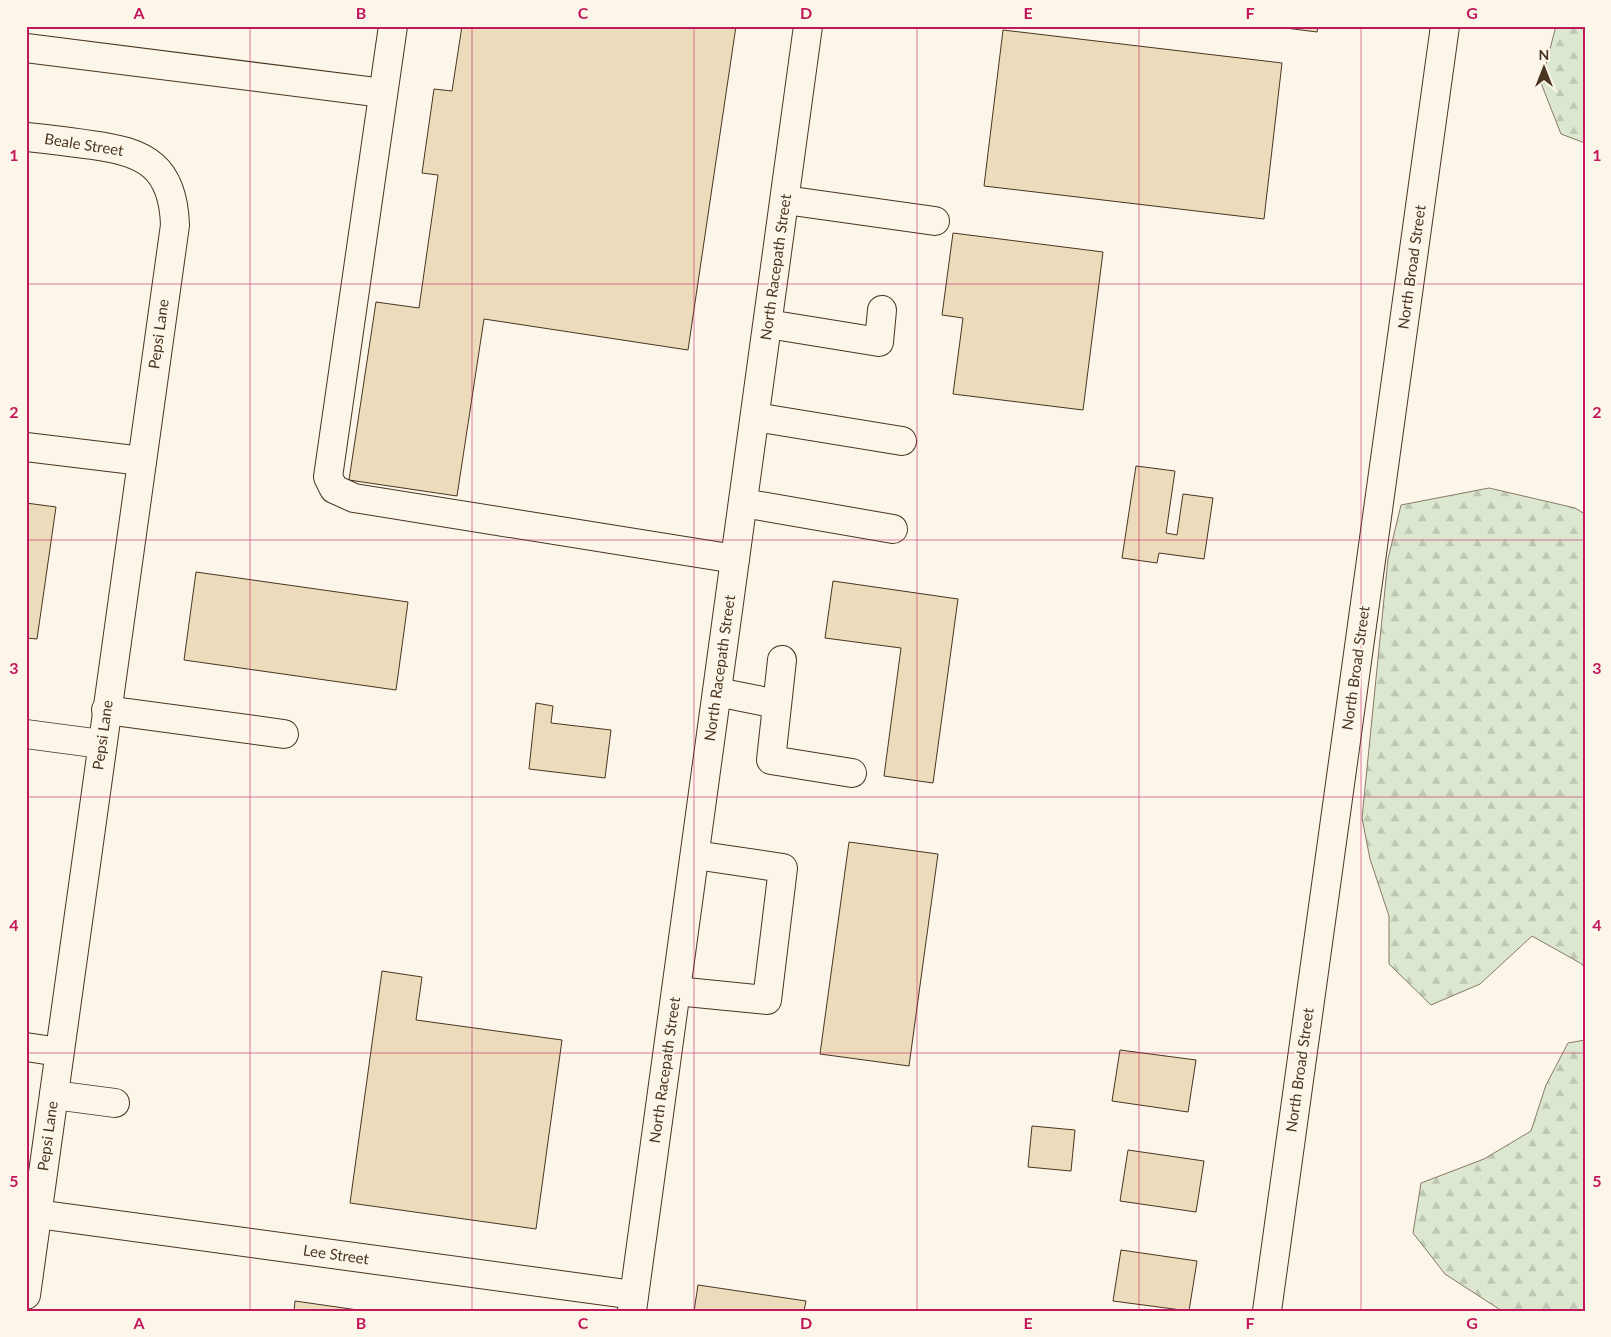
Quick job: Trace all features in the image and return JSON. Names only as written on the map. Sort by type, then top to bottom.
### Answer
[{"type":"street","points":[[393,26],[328,477],[334,489],[354,498],[735,559]]},
{"type":"street","name":"North Racepath Street","points":[[633,1303],[808,26]]},
{"type":"street","name":"North Broad Street","points":[[1267,1311],[1445,26]]},
{"type":"street","points":[[26,48],[383,93]]},
{"type":"street","name":"Beale Street","points":[[26,136],[121,149],[151,163],[164,176]]},
{"type":"street","name":"Pepsi Lane","points":[[26,1295],[101,744],[175,225],[174,206],[164,176]]},
{"type":"street","points":[[785,200],[935,221]]},
{"type":"street","points":[[768,324],[879,342],[882,310]]},
{"type":"street","points":[[755,417],[902,441]]},
{"type":"street","points":[[26,447],[142,461]]},
{"type":"street","points":[[743,503],[893,529]]},
{"type":"street","points":[[782,660],[771,760],[852,773]]},
{"type":"street","points":[[717,692],[777,704]]},
{"type":"street","points":[[106,710],[284,734]]},
{"type":"street","points":[[26,734],[101,744]]},
{"type":"street","points":[[676,991],[767,1000],[783,868],[695,855]]},
{"type":"street","points":[[26,1047],[59,1052]]},
{"type":"street","points":[[54,1095],[115,1104]]},
{"type":"street","name":"Lee Street","points":[[37,1214],[633,1303]]},
{"type":"green space","points":[[1556,26],[1585,26],[1585,143],[1561,134],[1541,83]]},
{"type":"green space","points":[[1489,488],[1575,508],[1585,514],[1585,969],[1582,964],[1532,936],[1480,984],[1431,1005],[1389,964],[1389,916],[1370,859],[1362,818],[1388,559],[1401,505]]},
{"type":"green space","points":[[1585,1040],[1585,1311],[1502,1311],[1445,1274],[1413,1233],[1421,1183],[1484,1159],[1531,1131],[1546,1085],[1568,1043]]},
{"type":"building","points":[[462,26],[736,26],[688,350],[484,319],[457,496],[349,480],[376,302],[419,308],[438,175],[422,173],[434,89],[452,91]]},
{"type":"building","points":[[1270,26],[1318,26],[1317,32]]},
{"type":"building","points":[[1003,30],[1282,63],[1264,219],[984,186]]},
{"type":"building","points":[[953,233],[1103,252],[1083,410],[953,394],[963,318],[942,315]]},
{"type":"building","points":[[1136,466],[1175,471],[1166,533],[1177,535],[1183,494],[1213,498],[1204,559],[1159,553],[1157,563],[1122,558]]},
{"type":"building","points":[[26,503],[56,507],[37,639],[26,638]]},
{"type":"building","points":[[196,572],[408,602],[396,690],[184,660]]},
{"type":"building","points":[[833,581],[958,599],[933,783],[884,776],[901,648],[825,638]]},
{"type":"building","points":[[536,703],[553,706],[551,723],[611,730],[605,778],[529,769]]},
{"type":"building","points":[[849,842],[938,854],[909,1066],[820,1054]]},
{"type":"building","points":[[382,971],[422,977],[416,1020],[562,1040],[536,1229],[350,1203]]},
{"type":"building","points":[[1120,1050],[1196,1060],[1188,1112],[1112,1101]]},
{"type":"building","points":[[1032,1126],[1075,1130],[1071,1171],[1028,1167]]},
{"type":"building","points":[[1128,1150],[1204,1161],[1196,1212],[1120,1201]]},
{"type":"building","points":[[1121,1250],[1197,1261],[1189,1311],[1113,1301]]},
{"type":"building","points":[[698,1285],[806,1301],[804,1311],[694,1311]]},
{"type":"building","points":[[295,1301],[365,1311],[294,1311]]}]
